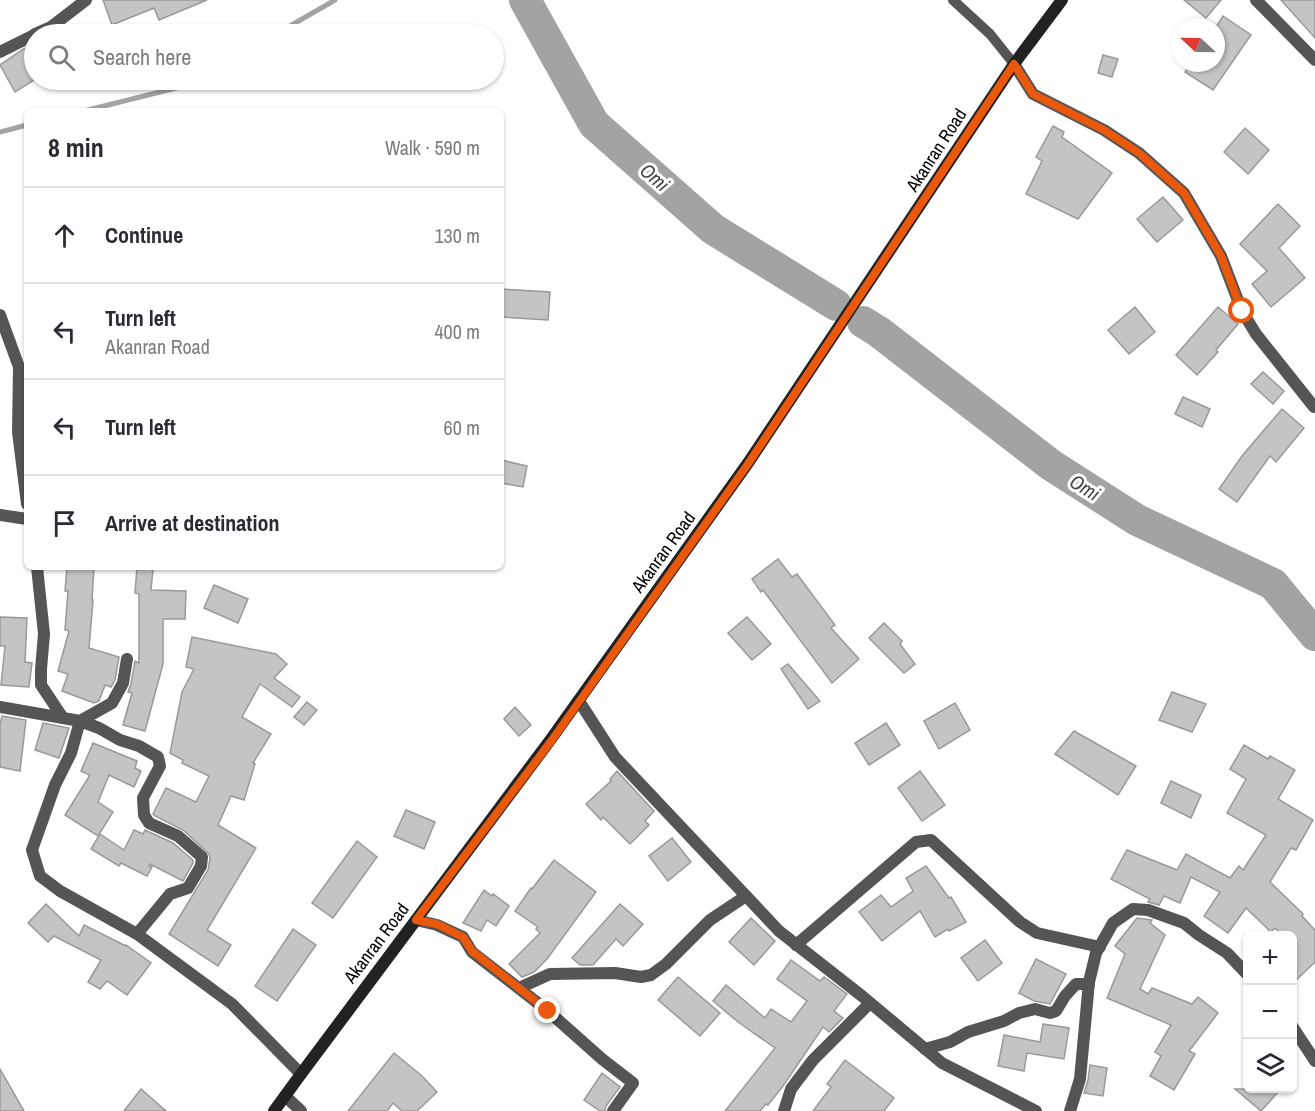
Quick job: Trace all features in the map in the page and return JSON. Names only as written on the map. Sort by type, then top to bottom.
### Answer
[{"type":"main road","name":"Akanran Road","points":[[274,1111],[552,740],[748,464],[1014,64],[1062,0]]},
{"type":"street","points":[[55,24],[86,0]]},
{"type":"street","points":[[1256,0],[1315,60]]},
{"type":"street","points":[[0,52],[24,40]]},
{"type":"street","points":[[1014,64],[1033,94],[1104,130],[1139,153],[1184,193],[1221,256],[1242,311],[1256,334],[1314,407]]},
{"type":"street","points":[[0,315],[23,366],[18,432],[24,480]]},
{"type":"street","points":[[0,515],[24,519]]},
{"type":"street","points":[[37,570],[44,633],[41,685],[63,718]]},
{"type":"street","points":[[127,659],[123,683],[112,703],[80,721],[71,753],[55,785],[32,850],[40,876],[60,891],[137,934],[232,1004],[301,1074]]},
{"type":"street","points":[[579,701],[615,757],[779,931],[942,1063],[1036,1111]]},
{"type":"street","points":[[0,707],[80,721],[99,728],[120,740],[139,746],[158,757],[160,766],[143,798],[144,815],[149,823],[178,836],[202,857],[201,866],[188,888],[170,894],[137,934]]},
{"type":"street","points":[[796,945],[916,842],[931,840],[1020,922],[1037,933],[1100,947]]},
{"type":"street","points":[[519,988],[550,974],[615,973],[641,977],[651,975],[666,964],[710,920],[746,896]]},
{"type":"street","points":[[1070,1111],[1080,1079],[1089,984],[1096,952],[1113,923],[1133,909],[1149,910],[1184,923],[1227,953],[1243,970]]},
{"type":"street","points":[[416,920],[437,924],[463,937],[472,951],[633,1083],[613,1111]]},
{"type":"street","points":[[925,1049],[950,1042],[968,1032],[1004,1021],[1019,1013],[1035,1010],[1050,1013],[1056,1011],[1075,984],[1089,984]]},
{"type":"street","points":[[784,1111],[791,1089],[813,1060],[870,1003]]},
{"type":"street","points":[[1297,1032],[1315,1060]]},
{"type":"street","points":[[285,1096],[301,1111]]},
{"type":"lane","points":[[953,0],[990,34],[1014,64]]},
{"type":"building","points":[[103,0],[207,0],[159,20],[154,8],[112,24]]},
{"type":"building","points":[[1184,0],[1221,0],[1206,18]]},
{"type":"building","points":[[1281,0],[1315,0],[1315,38]]},
{"type":"building","points":[[1223,16],[1251,35],[1213,90],[1185,72],[1225,72],[1225,18],[1222,18]]},
{"type":"building","points":[[24,49],[24,86],[15,92],[0,65]]},
{"type":"building","points":[[1103,55],[1118,59],[1112,77],[1098,73]]},
{"type":"building","points":[[1053,126],[1064,132],[1062,137],[1112,173],[1078,219],[1026,194],[1042,161],[1036,157]]},
{"type":"building","points":[[1245,128],[1269,150],[1248,174],[1224,152]]},
{"type":"building","points":[[1163,197],[1183,220],[1157,242],[1137,219]]},
{"type":"building","points":[[1278,204],[1300,226],[1279,248],[1305,278],[1271,307],[1252,284],[1267,271],[1240,244]]},
{"type":"building","points":[[504,289],[550,292],[548,320],[504,317]]},
{"type":"building","points":[[1135,307],[1155,332],[1129,354],[1108,330]]},
{"type":"building","points":[[1218,307],[1238,324],[1216,350],[1218,352],[1197,375],[1176,355]]},
{"type":"building","points":[[1263,372],[1284,391],[1273,404],[1251,384]]},
{"type":"building","points":[[1183,397],[1210,409],[1202,427],[1175,414]]},
{"type":"building","points":[[1282,409],[1304,428],[1276,462],[1270,456],[1237,502],[1219,489],[1242,456]]},
{"type":"building","points":[[504,461],[527,466],[523,487],[504,484]]},
{"type":"building","points":[[778,559],[792,577],[797,574],[835,625],[831,628],[859,659],[832,683],[763,590],[761,592],[752,579]]},
{"type":"building","points":[[67,570],[94,570],[89,648],[119,657],[115,680],[111,687],[105,685],[99,701],[94,703],[62,691],[68,674],[58,671],[69,631],[65,630],[68,591],[65,591]]},
{"type":"building","points":[[137,570],[153,570],[151,590],[186,591],[185,619],[163,619],[163,664],[145,731],[123,725],[132,693],[128,692],[135,661],[139,663],[139,594],[135,593]]},
{"type":"building","points":[[214,585],[248,599],[238,623],[204,608]]},
{"type":"building","points":[[0,617],[27,618],[25,662],[32,663],[29,687],[1,685],[5,646],[0,646]]},
{"type":"building","points":[[747,617],[771,644],[752,660],[728,633]]},
{"type":"building","points":[[884,623],[902,641],[900,644],[915,664],[904,673],[869,638]]},
{"type":"building","points":[[192,637],[276,654],[287,664],[274,678],[300,697],[292,707],[260,684],[242,717],[271,734],[253,763],[255,764],[244,800],[231,796],[218,825],[256,848],[207,930],[231,945],[218,966],[169,934],[208,870],[209,854],[183,830],[153,814],[166,788],[196,802],[209,776],[182,763],[183,760],[170,753],[182,692],[194,669],[186,667]]},
{"type":"building","points":[[788,664],[820,701],[808,709],[781,669]]},
{"type":"building","points":[[1172,692],[1206,704],[1192,732],[1159,720]]},
{"type":"building","points":[[307,702],[317,710],[304,725],[294,717]]},
{"type":"building","points":[[955,703],[970,730],[939,749],[924,721]]},
{"type":"building","points":[[515,707],[531,725],[519,736],[504,719]]},
{"type":"building","points":[[2,716],[26,720],[20,771],[0,767]]},
{"type":"building","points":[[43,723],[69,728],[59,758],[35,750]]},
{"type":"building","points":[[886,723],[900,745],[869,765],[855,743]]},
{"type":"building","points":[[1074,731],[1136,766],[1118,795],[1055,754]]},
{"type":"building","points":[[93,743],[137,761],[135,768],[141,771],[134,787],[109,775],[98,802],[113,812],[98,836],[65,815],[90,775],[81,771]]},
{"type":"building","points":[[1244,745],[1268,759],[1270,756],[1295,770],[1278,799],[1313,820],[1296,850],[1291,848],[1270,882],[1303,914],[1302,916],[1315,930],[1315,962],[1297,979],[1297,931],[1278,931],[1275,928],[1270,931],[1246,908],[1228,933],[1204,916],[1220,892],[1191,877],[1180,903],[1164,896],[1159,905],[1148,902],[1150,899],[1111,879],[1127,850],[1177,870],[1186,854],[1230,878],[1239,866],[1243,870],[1266,835],[1227,813],[1246,779],[1230,769]]},
{"type":"building","points":[[617,771],[654,811],[645,821],[649,825],[630,844],[603,817],[601,820],[586,804],[611,781],[610,779]]},
{"type":"building","points":[[920,771],[945,805],[922,821],[898,788]]},
{"type":"building","points":[[1171,781],[1201,795],[1191,818],[1161,803]]},
{"type":"building","points":[[406,810],[435,822],[424,849],[394,836]]},
{"type":"building","points":[[134,830],[143,834],[145,830],[173,843],[193,860],[183,881],[150,864],[149,866],[152,867],[147,876],[121,863],[119,866],[91,849],[100,834],[124,850]]},
{"type":"building","points":[[672,838],[691,862],[668,881],[649,856]]},
{"type":"building","points":[[357,841],[377,857],[333,918],[312,903]]},
{"type":"building","points":[[554,860],[596,892],[547,959],[534,972],[522,977],[509,964],[540,933],[536,929],[538,927],[515,911]]},
{"type":"building","points":[[926,866],[949,898],[951,897],[966,922],[935,937],[920,911],[882,941],[859,912],[881,895],[891,907],[913,891],[906,878]]},
{"type":"building","points":[[484,890],[509,906],[496,926],[487,920],[481,931],[463,923]]},
{"type":"building","points":[[46,904],[79,936],[84,925],[126,945],[151,963],[127,995],[107,981],[100,989],[88,982],[101,960],[54,936],[48,942],[28,923]]},
{"type":"building","points":[[620,904],[643,924],[623,946],[616,939],[593,965],[580,965],[572,958]]},
{"type":"building","points":[[751,918],[775,941],[754,965],[729,942]]},
{"type":"building","points":[[1137,918],[1152,920],[1150,923],[1165,935],[1140,989],[1148,994],[1152,988],[1192,1004],[1198,997],[1218,1013],[1189,1051],[1195,1054],[1174,1090],[1150,1076],[1161,1056],[1155,1052],[1171,1025],[1107,998],[1125,954],[1115,946]]},
{"type":"building","points":[[293,929],[316,945],[277,1001],[255,986]]},
{"type":"building","points":[[985,940],[1002,963],[978,981],[961,958]]},
{"type":"building","points":[[1036,959],[1066,974],[1050,1004],[1034,1001],[1019,993]]},
{"type":"building","points":[[791,960],[820,981],[824,977],[847,994],[834,1011],[843,1018],[829,1032],[823,1027],[768,1105],[766,1104],[760,1111],[725,1111],[775,1048],[713,1001],[726,985],[765,1018],[771,1009],[791,1022],[807,1001],[777,979]]},
{"type":"building","points":[[678,977],[720,1013],[700,1036],[658,1000]]},
{"type":"building","points":[[1043,1024],[1069,1028],[1064,1059],[1027,1053],[1024,1071],[998,1066],[1004,1035],[1040,1042]]},
{"type":"building","points":[[394,1053],[437,1092],[417,1111],[402,1111],[393,1103],[387,1111],[348,1111]]},
{"type":"building","points":[[845,1060],[894,1098],[884,1111],[813,1111],[831,1087],[827,1084]]},
{"type":"building","points":[[1090,1065],[1107,1068],[1103,1096],[1084,1093]]},
{"type":"building","points":[[0,1069],[24,1111],[0,1111]]},
{"type":"building","points":[[602,1073],[620,1087],[606,1106],[605,1111],[600,1111],[584,1100]]},
{"type":"building","points":[[141,1089],[166,1111],[124,1111]]},
{"type":"building","points":[[1235,1089],[1243,1089],[1243,1093],[1277,1093],[1261,1111]]},
{"type":"waterway","points":[[293,24],[335,0]]},
{"type":"waterway","name":"Omi","points":[[525,0],[594,124],[713,229],[836,305]]},
{"type":"waterway","points":[[96,108],[168,90]]},
{"type":"waterway","points":[[0,132],[24,126]]},
{"type":"waterway","name":"Omi","points":[[863,322],[1051,465],[1137,520],[1273,584],[1315,635]]},
{"type":"route","points":[[548,1011],[472,951],[463,937],[437,924],[416,920],[552,740],[748,464],[1014,64],[1033,94],[1104,130],[1139,153],[1184,193],[1221,256],[1242,311]]}]
